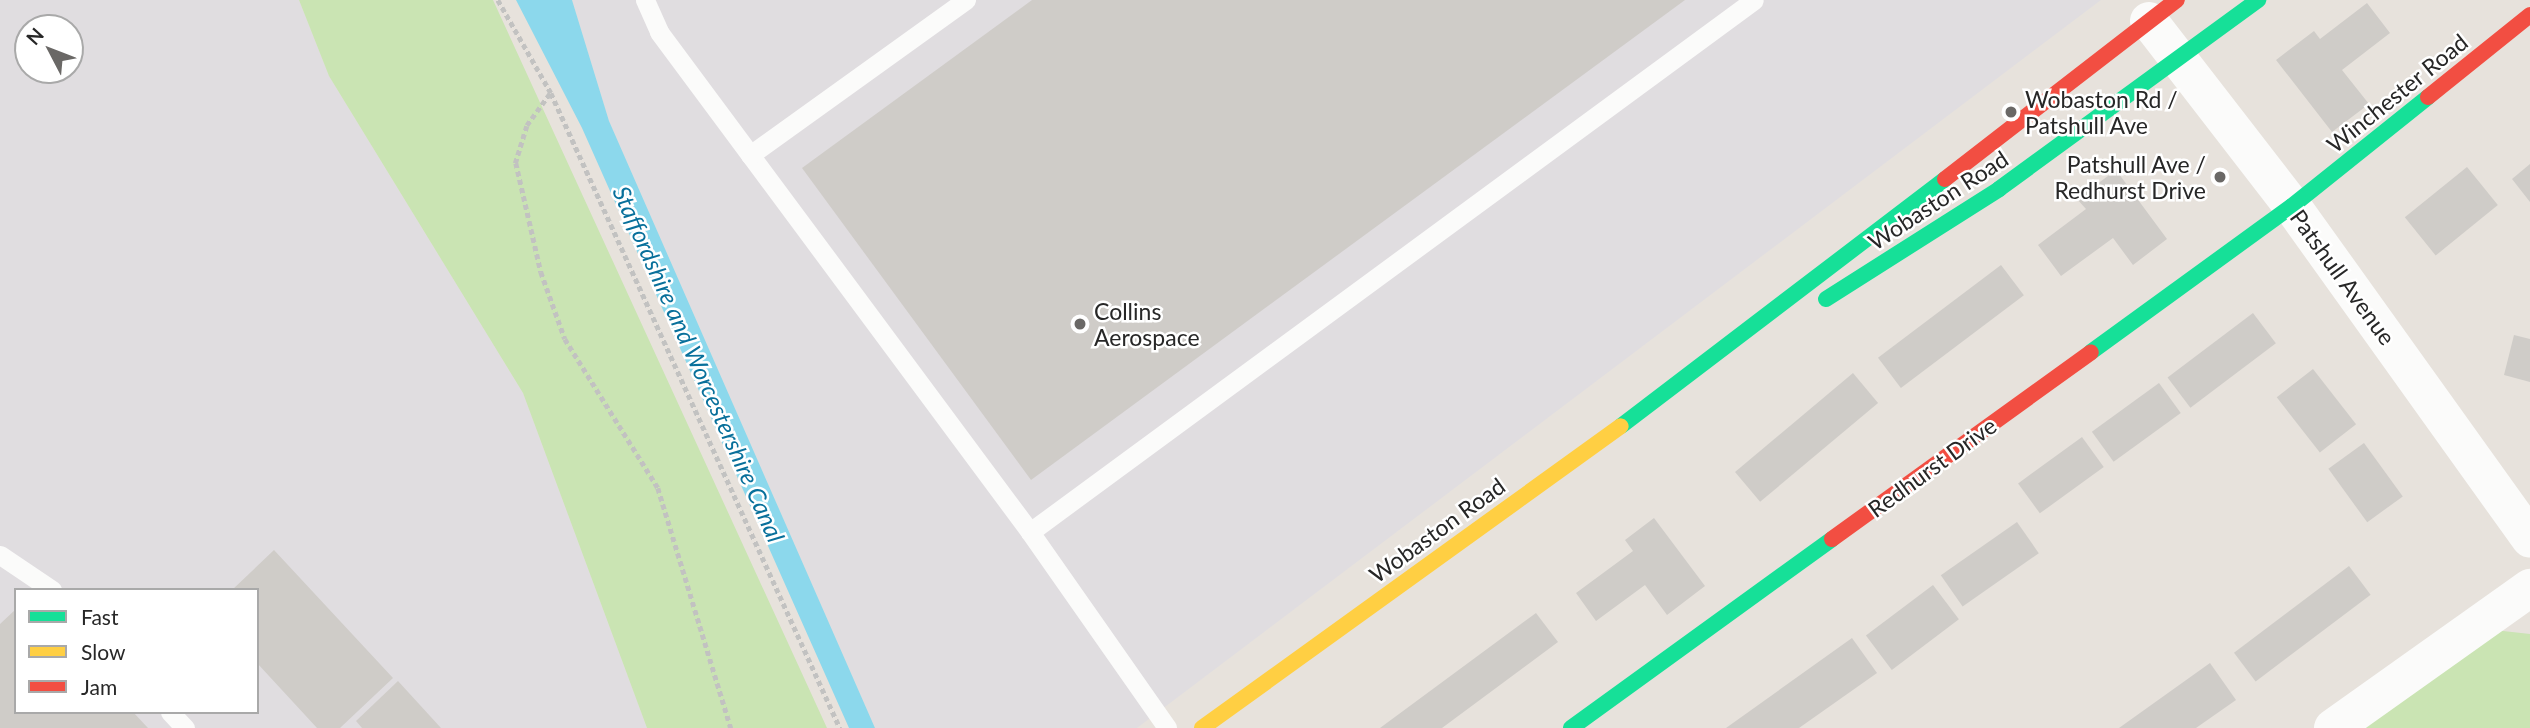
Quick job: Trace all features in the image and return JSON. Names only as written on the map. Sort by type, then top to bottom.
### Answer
[{"type":"street","name":"Wobaston Road","points":[[1815,306],[1999,189],[2178,61],[2258,0]]},
{"type":"street","name":"Wobaston Road","points":[[1202,728],[1698,370],[2163,11]]},
{"type":"street","name":"Patshull Avenue","points":[[2163,11],[2178,61],[2292,206],[2530,539]]},
{"type":"street","name":"Winchester Road","points":[[2292,206],[2530,15]]},
{"type":"street","name":"Redhurst Drive","points":[[1571,728],[2292,206]]},
{"type":"street","name":"Wobaston Road","points":[[1698,370],[1781,328]]},
{"type":"street","points":[[2333,728],[2530,588]]},
{"type":"lane","points":[[645,0],[659,32],[1030,532],[1167,728]]},
{"type":"lane","points":[[750,155],[966,0]]},
{"type":"lane","points":[[1030,532],[1754,0]]},
{"type":"lane","points":[[0,555],[49,588]]},
{"type":"lane","points":[[172,714],[185,728]]},
{"type":"path","points":[[498,0],[551,93],[840,728]]},
{"type":"path","points":[[551,93],[527,126],[516,163],[541,272],[565,340],[658,488],[732,728]]},
{"type":"shaded area","points":[[0,0],[299,0],[329,76],[523,393],[647,728],[0,728]]},
{"type":"shaded area","points":[[572,0],[2101,0],[1137,728],[875,728],[609,121]]},
{"type":"green space","points":[[299,0],[493,0],[827,728],[647,728],[523,393],[329,76]]},
{"type":"green space","points":[[2494,630],[2530,634],[2530,728],[2358,728]]},
{"type":"water","name":"Staffordshire and Worcestershire Canal","points":[[516,0],[572,0],[609,121],[875,728],[849,728],[582,128]]},
{"type":"building","name":"Collins Aerospace","points":[[1032,0],[1685,0],[1031,480],[802,168]]},
{"type":"building","points":[[2367,3],[2390,33],[2342,70],[2369,104],[2332,132],[2276,60],[2314,31],[2320,39]]},
{"type":"building","points":[[2530,164],[2530,202],[2512,179]]},
{"type":"building","points":[[2467,167],[2498,205],[2436,255],[2405,217]]},
{"type":"building","points":[[2116,170],[2167,239],[2133,265],[2113,238],[2061,276],[2038,245],[2086,209],[2077,199]]},
{"type":"building","points":[[2001,265],[2024,295],[1901,388],[1878,358]]},
{"type":"building","points":[[2253,313],[2276,343],[2190,408],[2168,377]]},
{"type":"building","points":[[2514,335],[2530,339],[2530,382],[2504,375]]},
{"type":"building","points":[[2313,369],[2356,424],[2320,452],[2277,397]]},
{"type":"building","points":[[1853,373],[1878,403],[1760,502],[1735,472]]},
{"type":"building","points":[[2159,383],[2181,413],[2114,462],[2092,432]]},
{"type":"building","points":[[2082,437],[2104,467],[2040,513],[2018,483]]},
{"type":"building","points":[[2364,443],[2403,496],[2367,522],[2328,469]]},
{"type":"building","points":[[1654,518],[1705,586],[1667,615],[1645,585],[1596,621],[1576,593],[1633,551],[1625,540]]},
{"type":"building","points":[[2017,522],[2039,553],[1963,606],[1941,575]]},
{"type":"building","points":[[274,550],[393,678],[340,728],[317,728],[259,665],[259,588],[234,588]]},
{"type":"building","points":[[2349,566],[2371,595],[2256,681],[2234,653]]},
{"type":"building","points":[[1933,585],[1959,619],[1892,670],[1866,636]]},
{"type":"building","points":[[14,611],[14,714],[135,714],[148,728],[0,728],[0,624]]},
{"type":"building","points":[[1536,613],[1558,642],[1442,728],[1380,728]]},
{"type":"building","points":[[1852,638],[1877,673],[1799,728],[1726,728]]},
{"type":"building","points":[[2210,663],[2236,700],[2196,728],[2119,728]]},
{"type":"building","points":[[398,681],[441,728],[362,728],[356,721]]},
{"type":"traffic: fast","points":[[1826,299],[1999,189],[2258,0]]},
{"type":"traffic: fast","points":[[2091,352],[2292,206],[2428,97]]},
{"type":"traffic: fast","points":[[1621,426],[1945,179]]},
{"type":"traffic: fast","points":[[1571,728],[1832,539]]},
{"type":"traffic: slow","points":[[1202,728],[1621,426]]},
{"type":"traffic: jam","points":[[1945,179],[2177,0]]},
{"type":"traffic: jam","points":[[2428,97],[2530,15]]},
{"type":"traffic: jam","points":[[1832,539],[2091,352]]},
{"type":"place","name":"Wobaston Rd / Patshull Ave","points":[[2011,112]]},
{"type":"place","name":"Patshull Ave / Redhurst Drive","points":[[2220,177]]},
{"type":"place","name":"Collins Aerospace","points":[[1080,324]]}]
